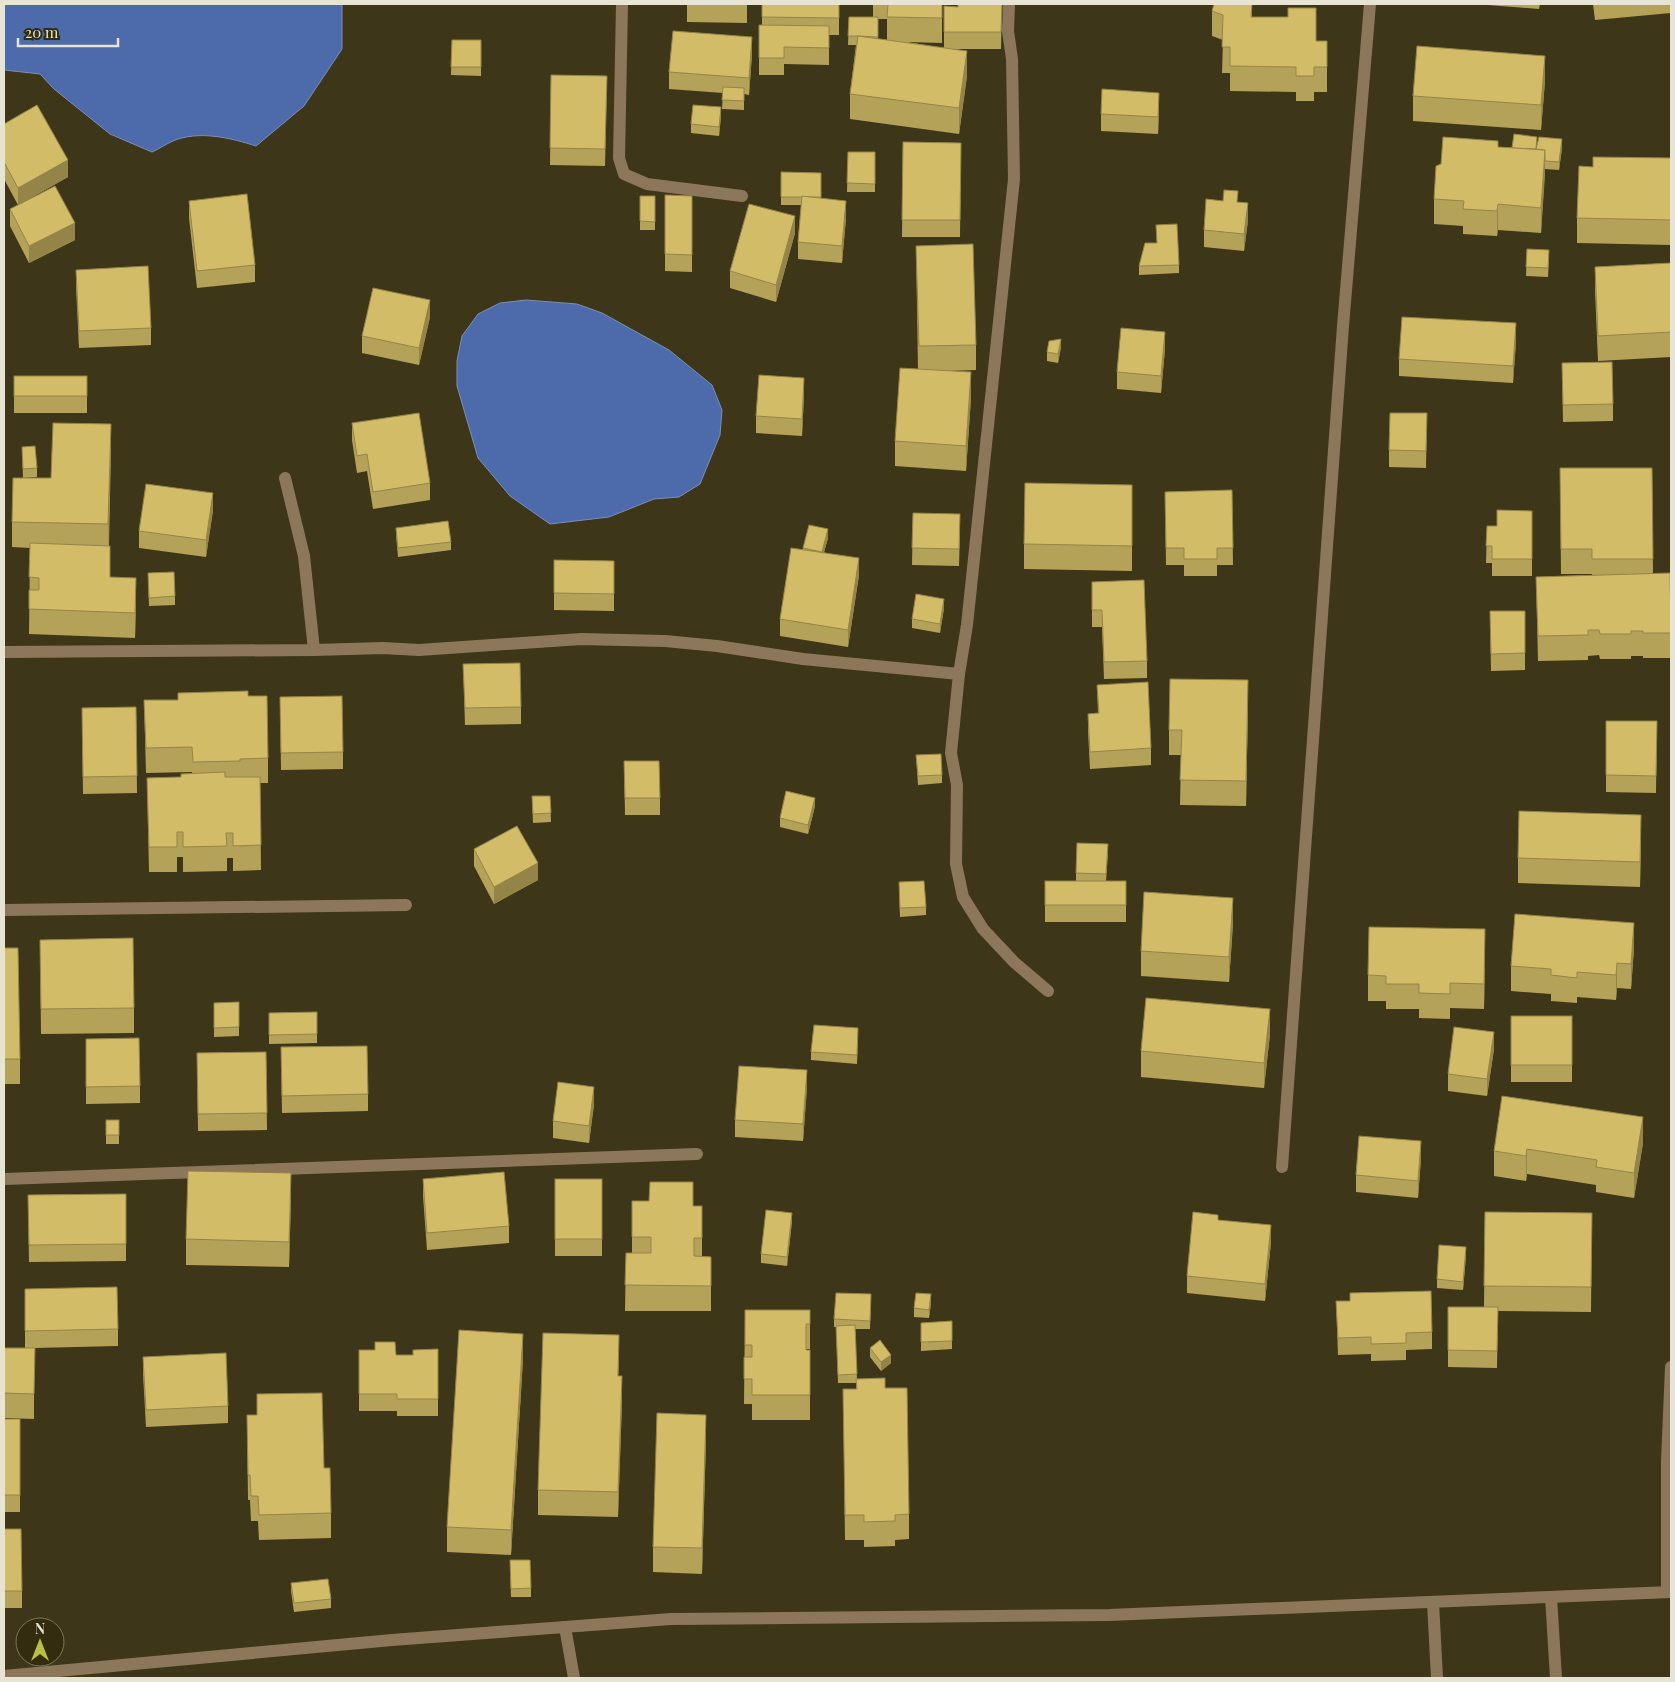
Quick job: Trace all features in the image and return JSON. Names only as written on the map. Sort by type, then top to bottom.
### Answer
[{"type":"street","points":[[622,4],[620,158],[624,174],[647,184],[742,196]]},
{"type":"street","points":[[1009,4],[1008,31],[1012,59],[1014,179],[968,615],[959,674],[951,753],[957,785],[956,864],[963,897],[982,929],[1014,962],[1048,991]]},
{"type":"street","points":[[1282,1167],[1341,356],[1370,4]]},
{"type":"street","points":[[285,478],[304,556],[314,650]]},
{"type":"street","points":[[4,652],[383,648],[419,650],[581,640],[665,641],[717,646],[803,660],[959,674]]},
{"type":"street","points":[[4,910],[406,905]]},
{"type":"street","points":[[4,1179],[697,1154]]},
{"type":"street","points":[[4,1676],[392,1640],[671,1619],[1109,1615],[1669,1592],[1667,1461],[1671,1367]]},
{"type":"street","points":[[1551,1597],[1556,1678]]},
{"type":"street","points":[[1433,1602],[1437,1678]]},
{"type":"street","points":[[565,1627],[574,1678]]},
{"type":"water","points":[[4,4],[342,4],[342,49],[304,106],[256,146],[215,136],[193,136],[173,141],[152,152],[110,134],[54,89],[40,74],[4,70]]},
{"type":"water","points":[[526,300],[577,304],[602,313],[669,350],[712,385],[722,410],[720,435],[700,484],[679,497],[654,499],[609,517],[550,524],[510,496],[478,458],[457,386],[457,361],[462,336],[478,314],[500,303]]},
{"type":"building","points":[[762,4],[839,4],[839,18],[762,17]]},
{"type":"building","points":[[888,4],[942,4],[942,18],[887,17]]},
{"type":"building","points":[[958,4],[1002,4],[1001,32],[944,32],[944,6],[958,7]]},
{"type":"building","points":[[1214,4],[1252,4],[1251,17],[1288,17],[1288,8],[1316,8],[1316,41],[1327,41],[1327,67],[1314,67],[1314,76],[1296,76],[1296,67],[1230,66],[1230,47],[1222,47],[1223,15],[1212,11]]},
{"type":"building","points":[[849,17],[878,17],[878,37],[848,36]]},
{"type":"building","points":[[759,25],[829,26],[829,48],[784,47],[784,58],[759,58]]},
{"type":"building","points":[[673,31],[752,37],[749,78],[669,72]]},
{"type":"building","points":[[858,36],[967,51],[959,108],[850,94]]},
{"type":"building","points":[[452,40],[481,40],[481,67],[451,67]]},
{"type":"building","points":[[1417,46],[1545,56],[1541,105],[1413,96]]},
{"type":"building","points":[[551,75],[607,76],[605,149],[550,148]]},
{"type":"building","points":[[723,87],[744,88],[744,101],[722,100]]},
{"type":"building","points":[[1102,89],[1159,93],[1158,117],[1101,114]]},
{"type":"building","points":[[37,105],[68,160],[18,188],[4,162],[4,124]]},
{"type":"building","points":[[693,105],[721,107],[719,127],[691,124]]},
{"type":"building","points":[[1514,134],[1537,137],[1536,149],[1512,148]]},
{"type":"building","points":[[1443,137],[1498,141],[1498,147],[1545,150],[1541,208],[1498,204],[1497,211],[1463,209],[1464,201],[1434,199],[1436,166],[1441,164]]},
{"type":"building","points":[[1539,137],[1562,139],[1559,162],[1545,161],[1545,150],[1536,149]]},
{"type":"building","points":[[903,142],[961,143],[960,220],[902,220]]},
{"type":"building","points":[[848,152],[875,152],[875,184],[847,183]]},
{"type":"building","points":[[1593,157],[1671,158],[1671,220],[1577,218],[1579,166],[1593,167]]},
{"type":"building","points":[[781,172],[821,173],[821,197],[781,197]]},
{"type":"building","points":[[55,186],[75,223],[29,246],[10,209]]},
{"type":"building","points":[[1224,190],[1238,191],[1237,202],[1248,203],[1244,234],[1204,230],[1206,199],[1223,201]]},
{"type":"building","points":[[247,194],[255,265],[197,271],[189,201]]},
{"type":"building","points":[[665,195],[692,196],[692,255],[665,254]]},
{"type":"building","points":[[640,196],[655,196],[655,222],[640,221]]},
{"type":"building","points":[[802,196],[846,201],[842,246],[798,242]]},
{"type":"building","points":[[749,204],[795,216],[776,285],[730,271]]},
{"type":"building","points":[[1177,224],[1179,265],[1139,266],[1145,243],[1157,243],[1156,225]]},
{"type":"building","points":[[973,244],[976,345],[919,346],[916,246]]},
{"type":"building","points":[[1527,249],[1549,250],[1548,268],[1526,267]]},
{"type":"building","points":[[1671,263],[1671,332],[1598,336],[1595,267]]},
{"type":"building","points":[[148,266],[151,328],[79,331],[76,270]]},
{"type":"building","points":[[373,288],[430,300],[419,348],[362,336]]},
{"type":"building","points":[[1402,317],[1516,323],[1513,366],[1399,359]]},
{"type":"building","points":[[1121,328],[1165,332],[1161,376],[1117,372]]},
{"type":"building","points":[[1061,339],[1058,354],[1047,352],[1049,341]]},
{"type":"building","points":[[1612,362],[1613,404],[1563,405],[1562,363]]},
{"type":"building","points":[[900,368],[971,372],[966,446],[895,441]]},
{"type":"building","points":[[759,375],[804,378],[802,419],[756,416]]},
{"type":"building","points":[[14,376],[87,376],[87,396],[14,396]]},
{"type":"building","points":[[419,413],[430,483],[373,492],[367,454],[357,456],[352,423]]},
{"type":"building","points":[[1390,413],[1427,413],[1426,451],[1389,450]]},
{"type":"building","points":[[53,423],[111,424],[108,524],[12,522],[13,478],[51,478]]},
{"type":"building","points":[[35,446],[37,468],[23,469],[22,447]]},
{"type":"building","points":[[1560,468],[1652,468],[1653,559],[1592,559],[1592,549],[1561,549]]},
{"type":"building","points":[[1025,483],[1132,485],[1132,546],[1024,544]]},
{"type":"building","points":[[146,484],[213,493],[206,540],[139,531]]},
{"type":"building","points":[[1232,490],[1233,548],[1217,548],[1217,559],[1184,559],[1184,548],[1166,548],[1165,492]]},
{"type":"building","points":[[1497,510],[1532,511],[1532,559],[1492,559],[1492,546],[1486,546],[1487,526],[1497,526]]},
{"type":"building","points":[[913,513],[960,514],[959,549],[912,548]]},
{"type":"building","points":[[448,521],[451,542],[398,548],[396,528]]},
{"type":"building","points":[[809,525],[828,529],[822,552],[803,548]]},
{"type":"building","points":[[30,543],[110,546],[110,577],[136,578],[135,613],[29,609],[29,590],[39,590],[39,578],[29,577]]},
{"type":"building","points":[[791,548],[859,558],[848,630],[780,619]]},
{"type":"building","points":[[554,560],[614,561],[614,594],[554,593]]},
{"type":"building","points":[[174,572],[175,596],[149,598],[148,573]]},
{"type":"building","points":[[1670,573],[1671,633],[1631,631],[1631,634],[1600,634],[1599,630],[1588,630],[1588,635],[1538,636],[1536,577]]},
{"type":"building","points":[[1144,580],[1147,661],[1104,662],[1102,610],[1092,610],[1092,582]]},
{"type":"building","points":[[916,594],[944,599],[940,624],[912,619]]},
{"type":"building","points":[[1490,611],[1525,611],[1525,653],[1491,654]]},
{"type":"building","points":[[520,663],[521,707],[465,708],[463,664]]},
{"type":"building","points":[[1170,679],[1248,680],[1246,781],[1180,780],[1182,730],[1169,730]]},
{"type":"building","points":[[1148,682],[1151,748],[1090,752],[1088,714],[1099,713],[1097,685]]},
{"type":"building","points":[[248,691],[248,696],[267,696],[268,758],[240,759],[240,761],[193,762],[192,747],[146,748],[144,700],[178,700],[178,693]]},
{"type":"building","points":[[342,696],[343,752],[281,753],[280,697]]},
{"type":"building","points":[[136,707],[137,776],[83,777],[82,708]]},
{"type":"building","points":[[1606,721],[1657,721],[1656,776],[1606,775]]},
{"type":"building","points":[[941,754],[942,775],[918,776],[916,755]]},
{"type":"building","points":[[624,761],[659,761],[660,798],[625,798]]},
{"type":"building","points":[[225,772],[225,777],[260,777],[261,845],[233,846],[233,833],[226,833],[227,846],[183,847],[183,832],[177,832],[177,847],[149,847],[147,778],[181,777],[181,774]]},
{"type":"building","points":[[786,791],[815,798],[808,825],[780,818]]},
{"type":"building","points":[[532,796],[550,796],[551,813],[533,814]]},
{"type":"building","points":[[1519,811],[1641,815],[1640,862],[1518,858]]},
{"type":"building","points":[[517,826],[538,863],[494,887],[474,849]]},
{"type":"building","points":[[1077,843],[1108,844],[1106,874],[1076,873]]},
{"type":"building","points":[[924,881],[926,907],[900,908],[899,882]]},
{"type":"building","points":[[1045,881],[1126,881],[1126,905],[1045,905]]},
{"type":"building","points":[[1144,892],[1233,898],[1229,957],[1141,951]]},
{"type":"building","points":[[1515,914],[1634,923],[1631,964],[1617,963],[1616,975],[1577,972],[1577,978],[1551,975],[1551,969],[1511,966]]},
{"type":"building","points":[[1369,927],[1485,929],[1484,984],[1450,983],[1450,994],[1419,993],[1419,984],[1386,984],[1386,976],[1368,975]]},
{"type":"building","points":[[133,938],[134,1008],[41,1009],[40,940]]},
{"type":"building","points":[[4,948],[18,948],[20,1059],[4,1059]]},
{"type":"building","points":[[1146,998],[1270,1009],[1264,1063],[1141,1051]]},
{"type":"building","points":[[239,1002],[239,1027],[214,1028],[214,1003]]},
{"type":"building","points":[[317,1012],[317,1034],[269,1035],[269,1013]]},
{"type":"building","points":[[1511,1016],[1572,1016],[1572,1065],[1511,1065]]},
{"type":"building","points":[[814,1025],[858,1028],[857,1055],[811,1052]]},
{"type":"building","points":[[1454,1027],[1494,1032],[1487,1079],[1448,1074]]},
{"type":"building","points":[[139,1038],[140,1086],[86,1087],[86,1039]]},
{"type":"building","points":[[367,1046],[368,1094],[282,1096],[281,1047]]},
{"type":"building","points":[[266,1052],[267,1113],[198,1114],[197,1053]]},
{"type":"building","points":[[739,1066],[807,1070],[803,1124],[735,1120]]},
{"type":"building","points":[[558,1082],[594,1087],[589,1126],[553,1121]]},
{"type":"building","points":[[1502,1096],[1643,1117],[1634,1173],[1596,1167],[1597,1160],[1527,1149],[1526,1156],[1494,1151]]},
{"type":"building","points":[[106,1120],[119,1120],[119,1135],[106,1135]]},
{"type":"building","points":[[1359,1136],[1421,1141],[1418,1181],[1356,1175]]},
{"type":"building","points":[[188,1171],[291,1173],[289,1242],[186,1239]]},
{"type":"building","points":[[504,1172],[509,1226],[427,1233],[423,1179]]},
{"type":"building","points":[[555,1179],[602,1179],[602,1239],[555,1239]]},
{"type":"building","points":[[650,1182],[693,1182],[693,1206],[702,1206],[702,1238],[694,1238],[694,1256],[711,1257],[711,1286],[625,1285],[626,1253],[651,1253],[651,1237],[632,1237],[632,1201],[649,1201]]},
{"type":"building","points":[[126,1194],[126,1244],[29,1245],[28,1195]]},
{"type":"building","points":[[766,1210],[792,1213],[787,1257],[761,1254]]},
{"type":"building","points":[[1193,1212],[1218,1215],[1218,1220],[1271,1225],[1265,1284],[1187,1276]]},
{"type":"building","points":[[1485,1212],[1592,1213],[1591,1287],[1484,1286]]},
{"type":"building","points":[[1439,1245],[1466,1247],[1463,1282],[1437,1279]]},
{"type":"building","points":[[117,1287],[118,1329],[25,1331],[25,1289]]},
{"type":"building","points":[[1431,1291],[1432,1332],[1406,1333],[1406,1343],[1371,1344],[1371,1337],[1338,1338],[1336,1301],[1350,1301],[1350,1293]]},
{"type":"building","points":[[836,1293],[871,1294],[870,1321],[834,1319]]},
{"type":"building","points":[[916,1293],[931,1294],[929,1310],[914,1308]]},
{"type":"building","points":[[1448,1307],[1498,1307],[1497,1351],[1448,1350]]},
{"type":"building","points":[[745,1310],[810,1310],[810,1324],[806,1324],[806,1350],[810,1350],[810,1395],[752,1395],[752,1379],[744,1379],[744,1357],[752,1357],[752,1345],[745,1345]]},
{"type":"building","points":[[952,1321],[952,1341],[921,1342],[921,1323]]},
{"type":"building","points":[[855,1325],[857,1374],[838,1375],[836,1326]]},
{"type":"building","points":[[459,1330],[523,1334],[511,1530],[447,1527]]},
{"type":"building","points":[[543,1333],[619,1335],[618,1376],[622,1376],[618,1492],[538,1490]]},
{"type":"building","points":[[880,1340],[891,1355],[881,1362],[870,1348]]},
{"type":"building","points":[[375,1342],[395,1342],[396,1355],[413,1355],[413,1350],[438,1349],[438,1399],[397,1399],[397,1394],[359,1394],[359,1350],[375,1350]]},
{"type":"building","points":[[4,1348],[35,1348],[34,1394],[4,1393]]},
{"type":"building","points":[[226,1353],[228,1406],[146,1410],[143,1357]]},
{"type":"building","points":[[885,1378],[885,1388],[907,1388],[909,1514],[895,1515],[895,1521],[864,1522],[864,1515],[845,1515],[843,1389],[857,1389],[856,1379]]},
{"type":"building","points":[[322,1393],[324,1468],[330,1468],[331,1513],[259,1515],[258,1496],[251,1496],[250,1475],[248,1475],[247,1415],[257,1415],[257,1394]]},
{"type":"building","points":[[657,1413],[706,1415],[702,1548],[653,1547]]},
{"type":"building","points":[[4,1419],[20,1419],[20,1495],[4,1495]]},
{"type":"building","points":[[4,1529],[21,1529],[22,1591],[4,1591]]},
{"type":"building","points":[[510,1560],[530,1560],[531,1588],[511,1589]]},
{"type":"building","points":[[328,1579],[331,1599],[294,1603],[291,1583]]}]
